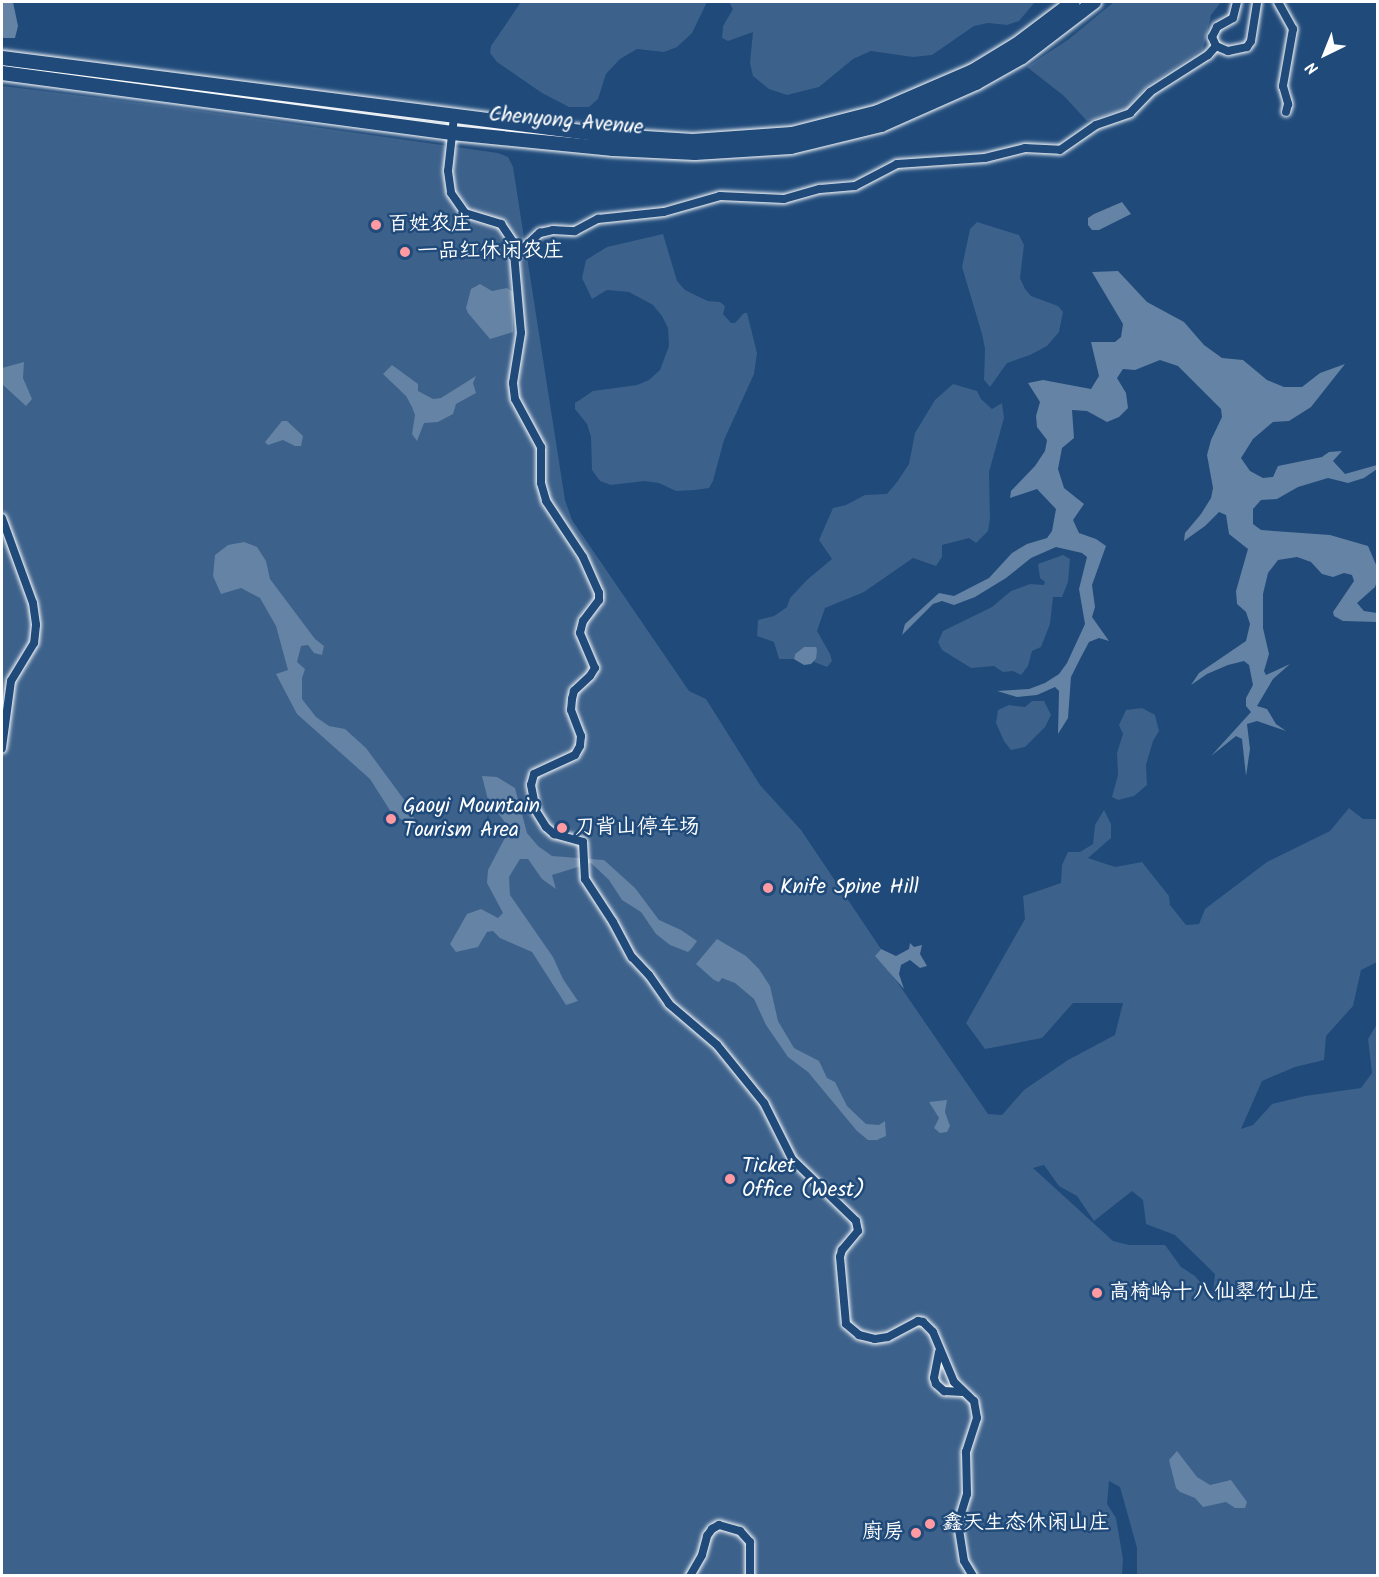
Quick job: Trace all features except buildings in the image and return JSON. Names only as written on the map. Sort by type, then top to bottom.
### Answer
[{"type":"highway","name":"Chenyong Avenue","points":[[2,58],[612,136],[693,141],[792,134],[878,112],[973,71],[1016,45],[1073,2]]},
{"type":"highway","name":"Chenyong Avenue","points":[[2,73],[452,133],[613,149],[695,153],[791,147],[881,125],[976,83],[1022,57],[1094,2]]},
{"type":"street","points":[[1237,2],[1233,18],[1217,27],[1212,37],[1216,46],[1228,51],[1247,47],[1251,41],[1257,2]]},
{"type":"street","points":[[1278,2],[1293,29],[1284,86],[1288,104],[1286,112]]},
{"type":"street","points":[[516,255],[540,233],[554,230],[575,231],[598,219],[664,212],[720,196],[784,199],[820,189],[855,186],[897,164],[985,158],[1025,148],[1060,150],[1096,125],[1130,113],[1150,92],[1208,55],[1216,46]]},
{"type":"street","points":[[454,117],[448,182],[457,204],[470,216],[495,222],[506,228],[516,255],[521,333],[513,383],[515,399],[541,447],[541,483],[546,501],[583,557],[599,597],[583,621],[580,633],[595,668],[574,691],[572,699],[571,710],[581,736],[580,746],[571,757],[534,774],[531,785],[536,811],[546,828],[554,834],[583,842],[585,879],[632,957],[649,975],[669,1004],[717,1045],[764,1103],[792,1159],[856,1221],[858,1231],[842,1250],[840,1257],[846,1324],[859,1335],[875,1339],[888,1336],[918,1321],[923,1322],[933,1332],[948,1373],[962,1392]]},
{"type":"street","points":[[2,518],[33,603],[36,625],[34,643],[11,681],[2,748]]},
{"type":"street","points":[[939,1347],[934,1377],[936,1384],[944,1391],[962,1392],[969,1395],[978,1408],[975,1429],[966,1452],[967,1494],[958,1523],[964,1561],[973,1575]]},
{"type":"street","points":[[690,1575],[702,1555],[707,1536],[719,1525],[740,1531],[750,1542],[750,1575]]},
{"type":"shaded area","points":[[2,2],[13,2],[18,26],[15,38],[2,38]]},
{"type":"shaded area","points":[[521,2],[707,2],[692,33],[677,47],[664,52],[637,49],[620,59],[606,74],[598,99],[589,107],[569,107],[542,93],[497,62],[490,53],[491,46]]},
{"type":"shaded area","points":[[729,2],[1035,2],[1019,21],[1007,25],[988,23],[974,26],[932,55],[913,57],[871,51],[853,59],[819,87],[787,95],[769,89],[753,76],[750,63],[753,32],[728,41],[722,38],[723,26],[733,9]]},
{"type":"shaded area","points":[[1114,2],[1221,2],[1211,15],[1203,49],[1146,87],[1128,108],[1087,121],[1064,96],[1027,67],[1069,39]]},
{"type":"shaded area","name":"Gaoyi Mountain Tourism Area","points":[[2,86],[173,107],[498,153],[508,157],[513,167],[565,500],[572,520],[689,691],[706,699],[760,785],[801,830],[881,949],[876,955],[891,973],[988,1114],[1002,1115],[1024,1090],[1068,1060],[1115,1035],[1123,1003],[1073,1003],[1042,1038],[985,1049],[966,1023],[1025,919],[1023,896],[1061,883],[1062,865],[1068,852],[1080,852],[1093,844],[1095,825],[1104,810],[1111,824],[1111,838],[1088,858],[1115,867],[1142,862],[1169,896],[1170,905],[1186,925],[1199,924],[1205,909],[1267,862],[1330,831],[1349,808],[1363,819],[1377,819],[1377,962],[1361,970],[1353,1006],[1326,1036],[1324,1060],[1295,1067],[1262,1081],[1241,1129],[1253,1125],[1272,1104],[1305,1096],[1361,1088],[1372,1073],[1368,1039],[1377,1024],[1377,1575],[1137,1575],[1137,1548],[1120,1487],[1109,1481],[1107,1504],[1116,1518],[1123,1559],[1122,1575],[2,1576]],"holes":[[[1044,1165],[1059,1186],[1077,1196],[1094,1221],[1132,1191],[1143,1200],[1146,1224],[1175,1235],[1215,1274],[1213,1292],[1181,1267],[1165,1245],[1129,1245],[1113,1241],[1033,1168]]]},
{"type":"shaded area","points":[[1122,202],[1131,214],[1099,230],[1092,230],[1088,225],[1088,218]]},
{"type":"shaded area","points":[[977,222],[1019,235],[1024,245],[1020,278],[1025,289],[1031,296],[1058,306],[1063,312],[1059,332],[1047,346],[1007,363],[990,387],[984,380],[985,349],[982,334],[962,267],[970,229]]},
{"type":"shaded area","points":[[663,234],[677,281],[685,290],[697,296],[708,301],[720,302],[725,306],[723,314],[731,323],[735,323],[744,313],[747,313],[757,353],[754,374],[724,440],[709,488],[676,491],[659,483],[644,481],[611,485],[600,481],[592,470],[591,437],[587,424],[575,409],[575,403],[593,391],[637,385],[649,380],[660,370],[669,346],[668,328],[653,305],[629,292],[607,290],[592,299],[582,278],[586,260],[607,247]]},
{"type":"shaded area","points":[[1118,271],[1147,302],[1184,322],[1204,345],[1222,358],[1243,360],[1267,380],[1284,387],[1302,387],[1320,373],[1345,364],[1311,407],[1289,421],[1273,422],[1253,439],[1241,458],[1250,471],[1263,478],[1273,477],[1278,466],[1322,457],[1329,452],[1342,451],[1333,461],[1345,474],[1377,465],[1377,469],[1364,478],[1348,483],[1328,478],[1298,487],[1277,499],[1261,500],[1253,509],[1253,524],[1261,530],[1330,535],[1368,546],[1377,567],[1377,581],[1375,587],[1357,603],[1364,611],[1377,613],[1378,622],[1343,621],[1334,616],[1333,612],[1354,581],[1352,575],[1344,573],[1333,577],[1322,574],[1311,562],[1297,557],[1278,560],[1268,573],[1263,594],[1263,628],[1269,654],[1264,671],[1266,675],[1290,664],[1273,679],[1257,706],[1267,709],[1276,724],[1286,731],[1257,721],[1247,724],[1250,749],[1246,776],[1242,739],[1236,736],[1211,756],[1251,712],[1246,706],[1246,698],[1253,685],[1249,665],[1244,661],[1228,665],[1207,674],[1191,685],[1199,673],[1246,641],[1250,624],[1246,612],[1237,604],[1236,591],[1248,549],[1229,534],[1226,515],[1219,512],[1205,526],[1184,541],[1185,533],[1211,498],[1213,488],[1207,455],[1222,417],[1221,409],[1178,366],[1160,360],[1135,370],[1123,369],[1117,378],[1126,393],[1128,408],[1119,417],[1107,422],[1087,411],[1072,410],[1074,438],[1062,448],[1058,469],[1064,488],[1084,504],[1073,520],[1079,533],[1096,539],[1106,546],[1092,585],[1095,607],[1092,617],[1109,641],[1099,638],[1089,642],[1071,677],[1068,718],[1058,734],[1059,691],[1055,687],[1037,695],[1017,697],[997,691],[1029,689],[1045,683],[1059,674],[1067,663],[1085,624],[1079,589],[1087,557],[1082,553],[1056,547],[1031,558],[1006,578],[975,597],[954,605],[942,601],[933,604],[902,635],[905,624],[939,593],[954,596],[989,578],[1012,553],[1027,544],[1047,538],[1052,531],[1056,509],[1037,489],[1010,498],[1011,491],[1035,466],[1045,451],[1047,440],[1037,427],[1036,416],[1040,402],[1028,383],[1043,380],[1091,389],[1099,376],[1091,342],[1115,342],[1121,337],[1123,324],[1092,272]]},
{"type":"shaded area","points":[[480,284],[492,291],[507,288],[513,292],[513,332],[490,339],[468,313],[466,308],[471,289]]},
{"type":"shaded area","points":[[24,362],[23,378],[32,399],[26,406],[2,384],[2,368]]},
{"type":"shaded area","points":[[392,365],[418,384],[418,391],[433,399],[441,398],[476,376],[473,383],[476,393],[456,404],[453,414],[438,422],[424,423],[417,441],[412,434],[415,415],[412,407],[406,396],[383,374]]},
{"type":"shaded area","points":[[953,384],[977,391],[981,399],[992,409],[1002,403],[1004,418],[989,472],[988,531],[976,543],[969,538],[942,545],[942,557],[936,566],[913,558],[864,592],[825,608],[817,631],[832,661],[827,667],[814,662],[816,659],[804,647],[795,654],[794,659],[779,659],[774,642],[757,636],[758,620],[774,616],[787,607],[790,598],[832,559],[819,540],[833,508],[846,505],[865,495],[887,494],[897,482],[909,464],[915,433],[935,400]]},
{"type":"shaded area","points":[[282,421],[287,421],[303,436],[301,446],[295,446],[283,440],[268,445],[265,442]]},
{"type":"shaded area","points":[[244,542],[257,547],[266,561],[270,579],[315,639],[324,646],[322,655],[314,653],[308,645],[301,646],[297,662],[305,669],[302,678],[302,699],[316,717],[329,726],[345,729],[366,748],[408,805],[420,833],[391,812],[370,779],[297,714],[276,674],[288,670],[276,626],[260,598],[241,588],[221,594],[213,576],[215,555],[228,545]]},
{"type":"shaded area","points":[[1063,555],[1070,559],[1068,582],[1062,597],[1053,597],[1050,624],[1041,647],[1032,651],[1028,666],[1021,675],[1013,671],[1003,672],[994,666],[971,668],[942,650],[938,642],[943,631],[992,607],[1011,591],[1030,584],[1044,585],[1045,582],[1040,578],[1038,564]]},
{"type":"shaded area","points":[[804,647],[816,647],[816,659],[811,664],[804,665],[794,659],[795,654]]},
{"type":"shaded area","points":[[1032,701],[1044,701],[1051,715],[1045,727],[1025,747],[1011,750],[996,723],[998,710],[1009,705],[1025,707]]},
{"type":"shaded area","points":[[1142,708],[1155,715],[1159,731],[1153,741],[1146,765],[1147,785],[1134,796],[1118,800],[1112,797],[1118,775],[1117,753],[1123,734],[1119,725],[1126,710]]},
{"type":"shaded area","points":[[482,776],[497,777],[515,788],[527,833],[538,846],[552,856],[604,860],[635,888],[659,920],[681,930],[697,941],[692,948],[688,952],[670,945],[656,934],[641,912],[622,900],[609,880],[591,863],[552,875],[556,889],[542,879],[528,859],[520,859],[509,877],[510,895],[553,957],[563,979],[578,1001],[566,1005],[532,952],[500,938],[493,931],[487,932],[478,947],[456,952],[450,944],[467,914],[481,909],[498,918],[503,913],[487,883],[488,870],[508,832],[507,825],[488,800]]},
{"type":"shaded area","points":[[717,939],[746,956],[759,969],[770,986],[778,1021],[794,1048],[819,1061],[827,1078],[835,1082],[847,1106],[866,1124],[879,1125],[885,1121],[886,1136],[877,1140],[868,1140],[857,1131],[808,1072],[788,1057],[766,1025],[754,999],[735,983],[722,978],[719,982],[714,980],[696,964]]},
{"type":"shaded area","points":[[910,943],[914,947],[922,945],[920,954],[927,966],[920,968],[910,960],[901,965],[899,974],[904,989],[875,956],[881,949],[896,956],[909,949]]},
{"type":"shaded area","points":[[947,1100],[945,1112],[950,1126],[947,1132],[940,1133],[934,1128],[939,1118],[929,1102]]},
{"type":"shaded area","points":[[1177,1451],[1197,1477],[1210,1485],[1231,1480],[1247,1502],[1245,1508],[1235,1508],[1226,1502],[1203,1507],[1195,1498],[1180,1492],[1176,1488],[1169,1460]]},
{"type":"place","name":"百姓农庄","points":[[376,225]]},
{"type":"place","name":"一品红休闲农庄","points":[[405,252]]},
{"type":"place","name":"Gaoyi Mountain Tourism Area","points":[[391,819]]},
{"type":"place","name":"刀背山停车场","points":[[562,828]]},
{"type":"place","name":"Knife Spine Hill","points":[[768,888]]},
{"type":"place","name":"Ticket Office (West)","points":[[730,1179]]},
{"type":"place","name":"高椅岭十八仙翠竹山庄","points":[[1097,1293]]},
{"type":"place","name":"鑫天生态休闲山庄","points":[[930,1524]]},
{"type":"place","name":"廚房","points":[[916,1533]]}]
